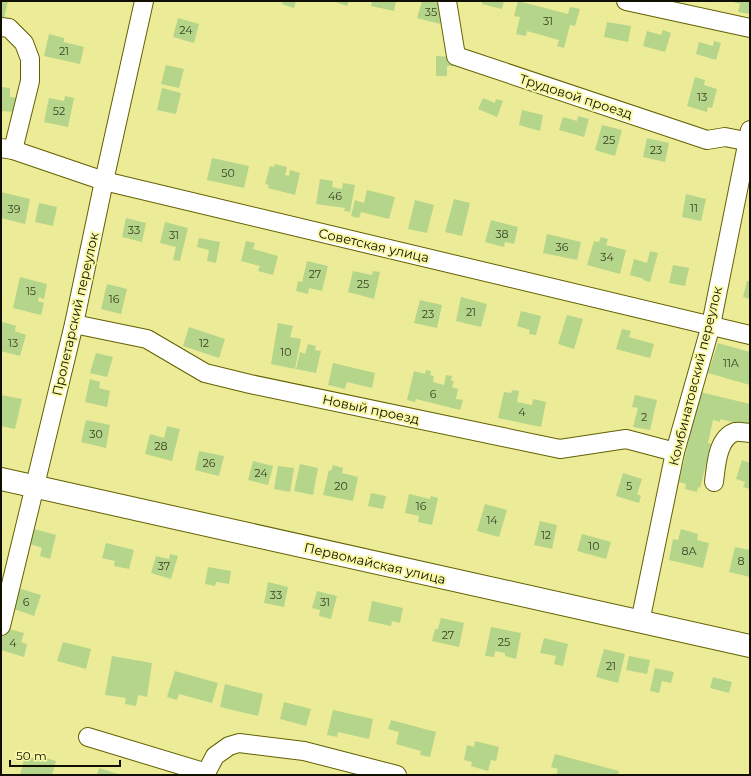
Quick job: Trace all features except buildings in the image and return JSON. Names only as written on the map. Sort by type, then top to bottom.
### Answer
[{"type":"main road","name":"Первомайская улица","points":[[1,479],[750,646]]},
{"type":"street","name":"Пролетарский переулок","points":[[1,626],[74,324],[144,1]]},
{"type":"street","name":"Трудовой проезд","points":[[448,1],[456,56],[707,140],[725,137],[749,138]]},
{"type":"street","points":[[626,1],[750,28]]},
{"type":"street","points":[[1,27],[9,28],[24,43],[30,59],[30,81],[7,149]]},
{"type":"street","name":"Комбинатовский переулок","points":[[640,622],[675,452],[711,325],[749,138]]},
{"type":"street","name":"Советская улица","points":[[7,149],[104,181],[750,335]]},
{"type":"street","name":"Новый проезд","points":[[74,324],[147,339],[205,373],[250,384],[560,449],[626,439],[675,452]]},
{"type":"street","points":[[714,482],[717,459],[722,443],[729,435],[736,432],[750,433]]},
{"type":"street","points":[[88,737],[206,774],[215,756],[229,746],[239,743],[304,751],[397,775]]}]
